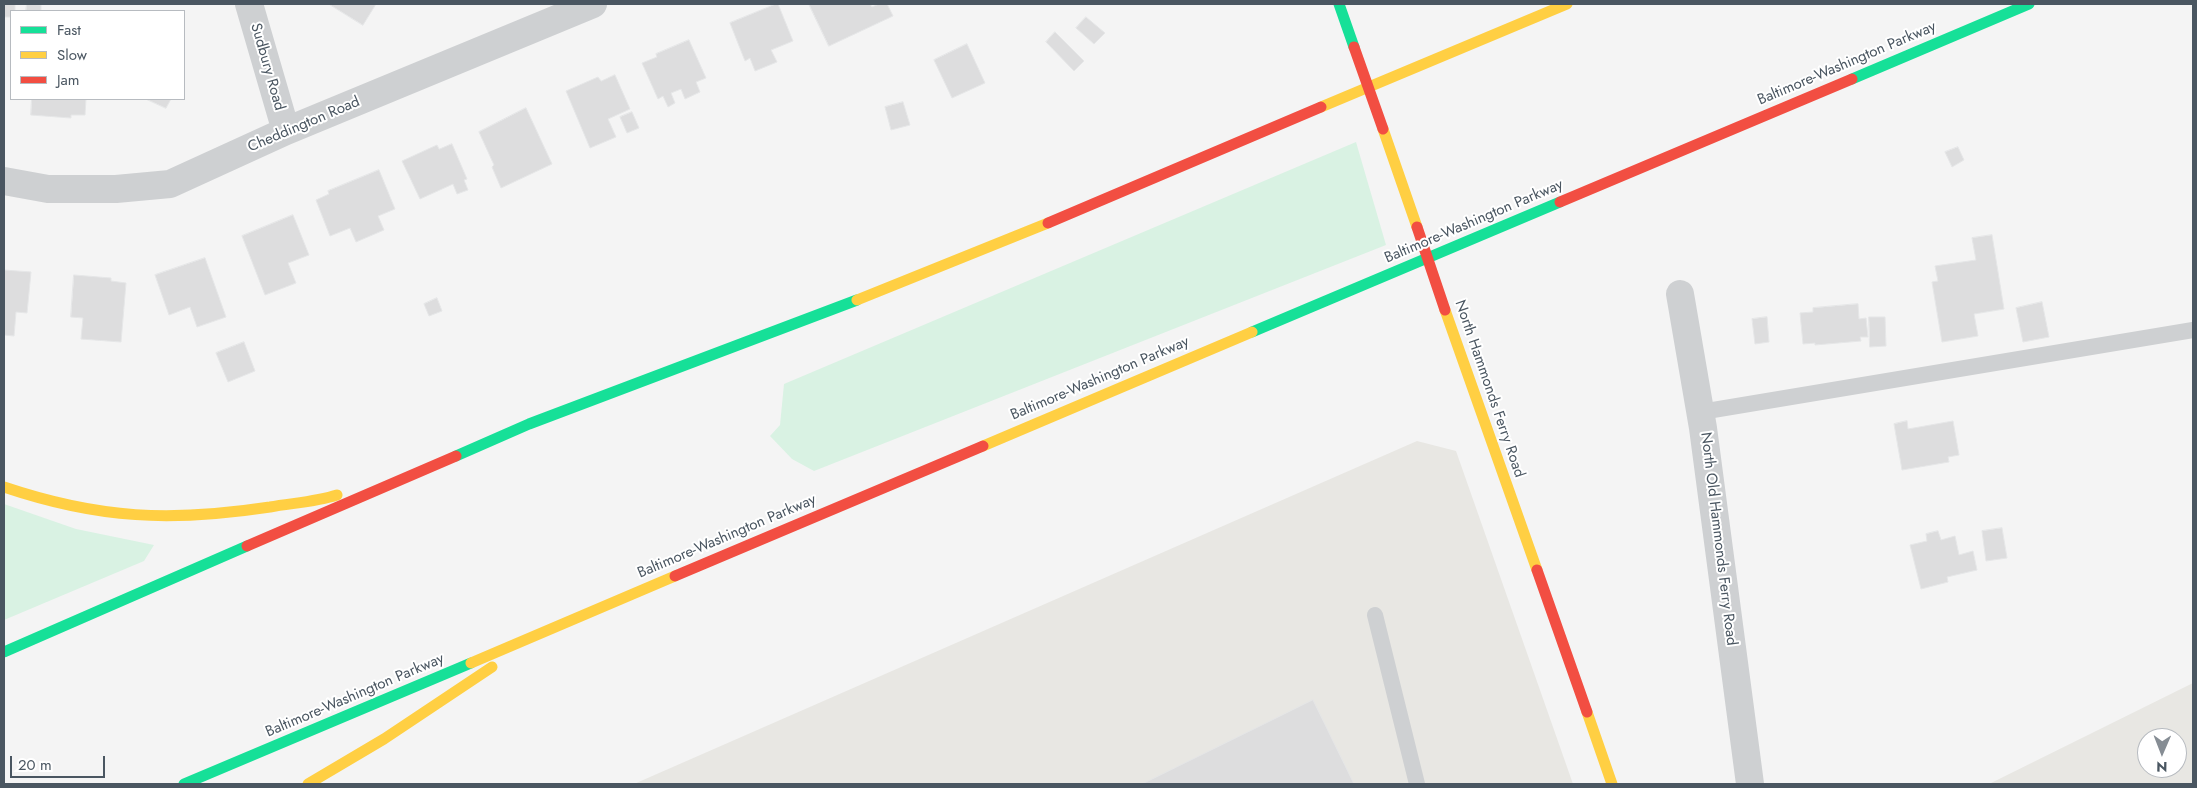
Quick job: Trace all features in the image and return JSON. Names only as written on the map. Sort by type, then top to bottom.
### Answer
[{"type":"main road","name":"North Hammonds Ferry Road","points":[[1339,4],[1612,784]]},
{"type":"main road","points":[[4,487],[41,500],[90,511],[153,517],[218,514],[328,498],[911,280],[1567,4]]},
{"type":"main road","name":"Baltimore-Washington Parkway","points":[[184,784],[2029,4]]},
{"type":"main road","points":[[4,652],[529,424]]},
{"type":"main road","points":[[308,784],[384,739],[551,628]]},
{"type":"street","name":"Sudbury Road","points":[[249,4],[286,131]]},
{"type":"street","name":"Cheddington Road","points":[[4,181],[48,189],[116,189],[170,184],[286,131],[594,4]]},
{"type":"street","name":"North Old Hammonds Ferry Road","points":[[1680,294],[1701,412],[1750,784]]},
{"type":"lane","points":[[1701,412],[2193,330]]},
{"type":"lane","points":[[1375,615],[1417,784]]},
{"type":"shaded area","points":[[1417,441],[1456,451],[1573,784],[634,784]]},
{"type":"shaded area","points":[[2193,683],[2193,784],[1989,784]]},
{"type":"green space","points":[[1356,142],[1386,245],[814,471],[792,459],[770,436],[780,425],[784,384]]},
{"type":"green space","points":[[4,504],[76,529],[154,545],[144,561],[4,620]]},
{"type":"building","points":[[4,4],[15,4],[15,10],[10,10],[10,17],[4,17]]},
{"type":"building","points":[[27,4],[41,5],[41,10],[26,10]]},
{"type":"building","points":[[329,4],[376,4],[363,25]]},
{"type":"building","points":[[778,4],[793,41],[771,50],[777,62],[755,71],[750,58],[745,61],[730,23]]},
{"type":"building","points":[[809,4],[870,4],[872,7],[879,4],[887,4],[893,16],[829,46]]},
{"type":"building","points":[[1086,17],[1105,33],[1094,44],[1076,28]]},
{"type":"building","points":[[1055,32],[1084,61],[1074,71],[1046,42]]},
{"type":"building","points":[[689,40],[706,78],[696,82],[700,92],[685,99],[681,89],[671,93],[675,103],[668,107],[663,96],[658,99],[642,63],[657,57],[656,54]]},
{"type":"building","points":[[967,44],[985,83],[952,98],[934,60]]},
{"type":"building","points":[[615,75],[630,109],[608,119],[616,137],[590,148],[566,91],[598,77],[601,81]]},
{"type":"building","points":[[32,100],[86,100],[85,115],[71,115],[71,118],[31,115]]},
{"type":"building","points":[[148,100],[170,100],[166,108]]},
{"type":"building","points":[[903,102],[910,125],[891,130],[885,107]]},
{"type":"building","points":[[526,108],[552,164],[501,188],[492,167],[494,165],[479,132]]},
{"type":"building","points":[[632,112],[639,128],[627,133],[620,117]]},
{"type":"building","points":[[452,144],[467,179],[464,180],[468,190],[457,194],[453,184],[420,199],[402,161],[437,145],[439,149]]},
{"type":"building","points":[[1958,147],[1964,160],[1952,167],[1945,152]]},
{"type":"building","points":[[379,170],[395,209],[378,216],[384,230],[356,242],[350,228],[330,236],[316,200],[329,194],[328,191]]},
{"type":"building","points":[[293,215],[309,255],[288,263],[296,283],[265,295],[242,236]]},
{"type":"building","points":[[1992,235],[2004,309],[1974,314],[1978,336],[1942,342],[1932,282],[1938,281],[1935,266],[1976,260],[1972,238]]},
{"type":"building","points":[[205,258],[226,317],[197,327],[190,307],[169,315],[155,275]]},
{"type":"building","points":[[4,270],[31,272],[27,313],[16,312],[14,336],[4,335]]},
{"type":"building","points":[[74,275],[111,278],[111,281],[126,283],[121,342],[81,339],[83,318],[71,317]]},
{"type":"building","points":[[437,298],[442,311],[429,316],[424,304]]},
{"type":"building","points":[[2042,302],[2049,337],[2023,342],[2016,308]]},
{"type":"building","points":[[1858,304],[1859,319],[1866,318],[1868,337],[1860,337],[1861,341],[1815,345],[1815,343],[1803,344],[1800,313],[1813,312],[1813,308]]},
{"type":"building","points":[[1767,317],[1769,342],[1755,344],[1752,319]]},
{"type":"building","points":[[1869,317],[1885,317],[1886,346],[1870,347]]},
{"type":"building","points":[[244,342],[255,371],[228,382],[216,353]]},
{"type":"building","points":[[1907,421],[1908,429],[1953,421],[1959,455],[1948,457],[1949,462],[1902,470],[1894,424]]},
{"type":"building","points":[[2002,528],[2007,558],[1986,561],[1982,531]]},
{"type":"building","points":[[1938,531],[1941,540],[1955,536],[1959,555],[1973,551],[1977,570],[1947,577],[1948,582],[1921,589],[1910,545],[1927,541],[1926,534]]},
{"type":"building","points":[[1313,700],[1354,784],[1142,784],[1264,724]]},
{"type":"traffic: fast","points":[[1339,4],[1354,47]]},
{"type":"traffic: fast","points":[[1852,79],[2029,4]]},
{"type":"traffic: fast","points":[[1252,332],[1560,202]]},
{"type":"traffic: fast","points":[[456,456],[529,424],[857,300]]},
{"type":"traffic: fast","points":[[4,652],[247,546]]},
{"type":"traffic: fast","points":[[184,784],[471,663]]},
{"type":"traffic: slow","points":[[1321,107],[1567,4]]},
{"type":"traffic: slow","points":[[1383,129],[1417,227]]},
{"type":"traffic: slow","points":[[857,300],[1048,223]]},
{"type":"traffic: slow","points":[[1445,310],[1537,570]]},
{"type":"traffic: slow","points":[[983,446],[1252,332]]},
{"type":"traffic: slow","points":[[4,487],[72,506],[136,515],[167,516],[234,512],[312,501],[337,495]]},
{"type":"traffic: slow","points":[[471,663],[675,576]]},
{"type":"traffic: slow","points":[[308,784],[384,739],[492,667]]},
{"type":"traffic: slow","points":[[1587,712],[1612,784]]},
{"type":"traffic: jam","points":[[1354,47],[1383,129]]},
{"type":"traffic: jam","points":[[1560,202],[1852,79]]},
{"type":"traffic: jam","points":[[1048,223],[1321,107]]},
{"type":"traffic: jam","points":[[1417,227],[1445,310]]},
{"type":"traffic: jam","points":[[675,576],[983,446]]},
{"type":"traffic: jam","points":[[247,546],[456,456]]},
{"type":"traffic: jam","points":[[1537,570],[1587,712]]}]
